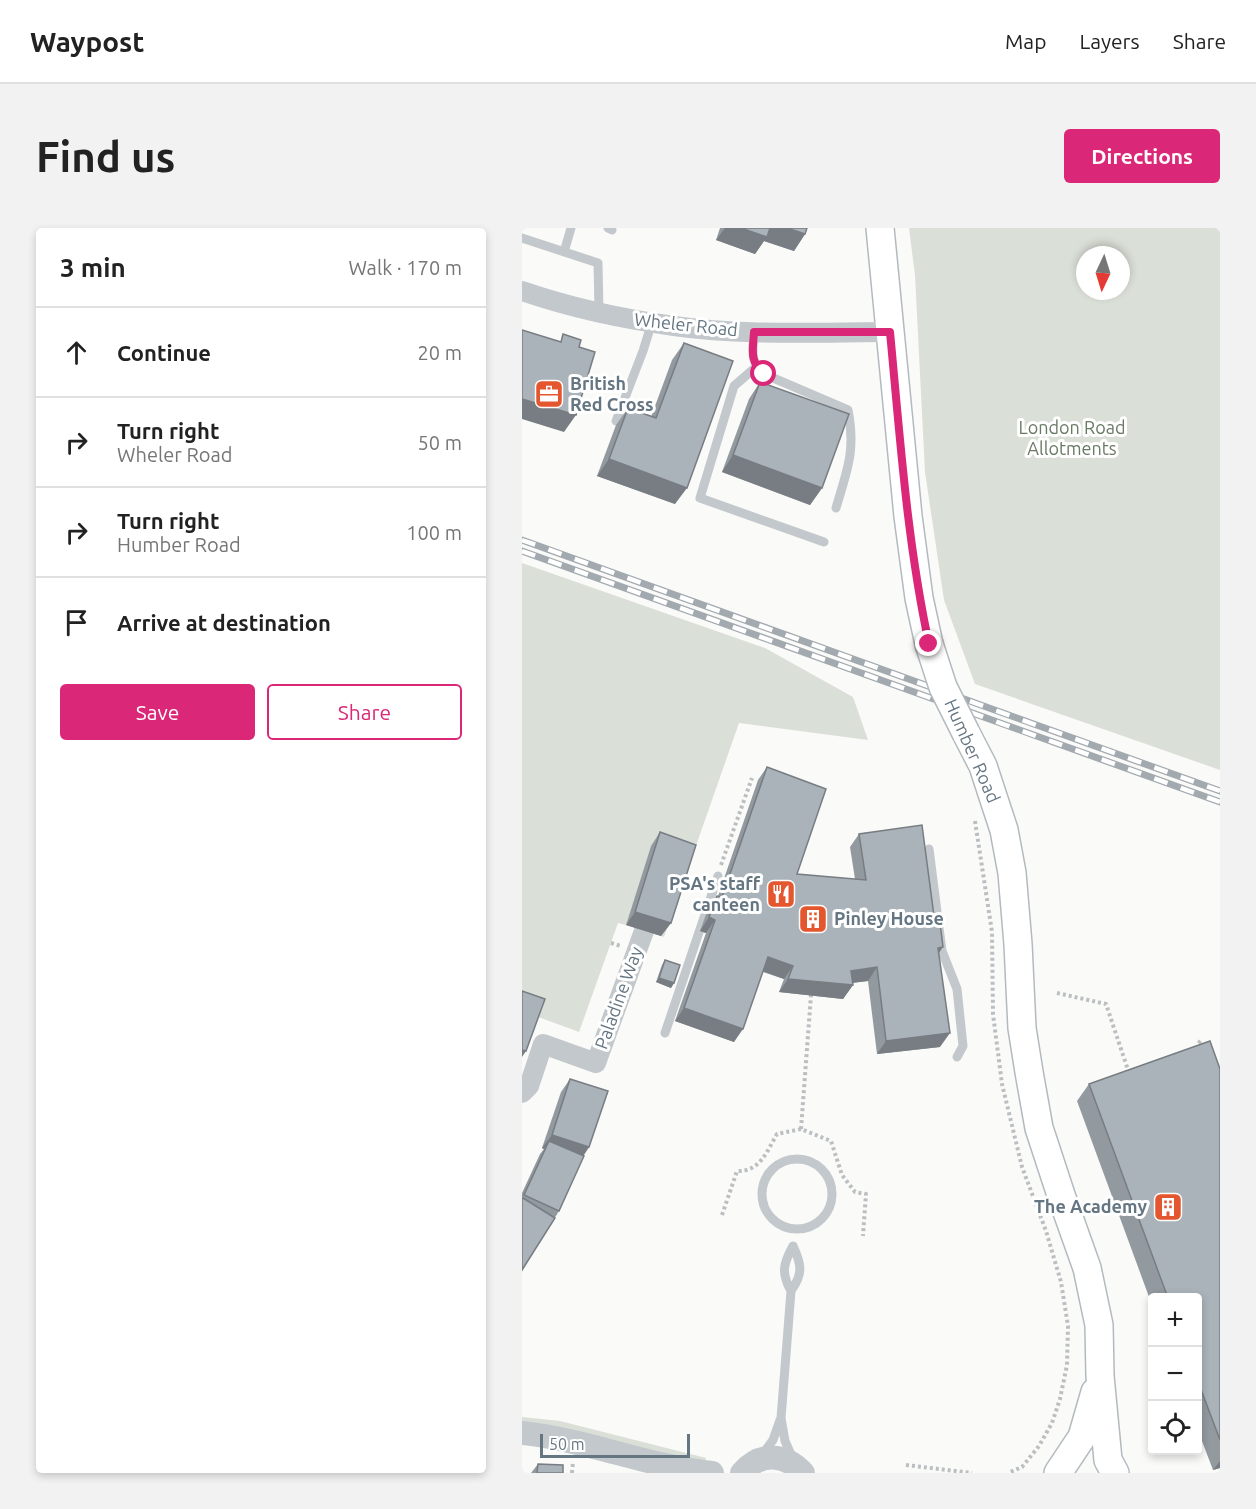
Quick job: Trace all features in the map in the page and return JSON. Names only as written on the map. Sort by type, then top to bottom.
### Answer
[{"type":"main road","name":"Humber Road","points":[[880,228],[908,516],[919,598],[929,644],[943,687],[983,766],[1004,830],[1012,873],[1022,1028],[1029,1072],[1039,1128],[1060,1195],[1087,1268],[1099,1325],[1100,1376],[1108,1460],[1116,1473]]},
{"type":"main road","name":"Humber Road","points":[[1058,1473],[1082,1437],[1100,1376]]},
{"type":"street","name":"Wheler Road","points":[[522,291],[599,312],[676,327],[754,332],[890,332]]},
{"type":"street","name":"Paladine Way","points":[[522,1093],[529,1086],[543,1044],[596,1063],[644,931]]},
{"type":"street","points":[[522,1433],[575,1442],[686,1471],[712,1473]]},
{"type":"street","points":[[741,1469],[770,1457],[783,1458],[799,1469]]},
{"type":"lane","points":[[564,252],[572,228]]},
{"type":"lane","points":[[522,238],[598,263],[599,312]]},
{"type":"lane","points":[[616,421],[644,351],[652,322]]},
{"type":"lane","points":[[754,332],[753,360],[756,367],[764,374],[848,410],[851,456],[836,508]]},
{"type":"lane","points":[[756,367],[734,386],[700,498],[824,542]]},
{"type":"lane","points":[[929,849],[942,951],[957,989],[963,1047],[957,1058]]},
{"type":"lane","points":[[665,1033],[718,876]]},
{"type":"lane","points":[[796,1159],[809,1161],[818,1166],[825,1173],[832,1191],[831,1202],[822,1219],[803,1229],[795,1228],[779,1224],[772,1219],[762,1198],[763,1187],[771,1171],[787,1161],[796,1159]]},
{"type":"lane","points":[[791,1291],[784,1279],[785,1260],[793,1246],[795,1228]]},
{"type":"lane","points":[[793,1246],[800,1261],[799,1280],[791,1291],[781,1418],[785,1441],[799,1469]]},
{"type":"lane","points":[[741,1469],[772,1440],[781,1418]]},
{"type":"path","points":[[718,876],[752,778]]},
{"type":"path","points":[[1058,993],[1106,1004],[1132,1082]]},
{"type":"path","points":[[801,1128],[811,995]]},
{"type":"path","points":[[1202,1039],[1197,1046],[1204,1052]]},
{"type":"path","points":[[723,1215],[737,1171],[747,1171],[761,1162],[777,1134],[801,1128],[831,1141],[842,1175],[855,1192],[866,1194],[863,1236]]},
{"type":"path","points":[[1049,1428],[1054,1431]]},
{"type":"path","points":[[906,1465],[972,1473]]},
{"type":"green space","name":"London Road Allotments","points":[[909,228],[1220,228],[1220,770],[975,684],[944,600],[925,472],[915,275]]},
{"type":"green space","points":[[522,563],[765,648],[853,697],[868,740],[739,723],[664,937],[661,936],[687,858],[651,846],[626,925],[618,923],[579,1032],[522,1011]]},
{"type":"green space","points":[[522,1417],[560,1421],[706,1458],[705,1464],[522,1425]]},
{"type":"building","points":[[741,228],[770,228],[767,237]]},
{"type":"building","points":[[787,228],[807,228],[805,234]]},
{"type":"building","name":"British Red Cross","points":[[522,330],[561,342],[563,334],[581,340],[579,347],[595,352],[576,415],[522,399]]},
{"type":"building","points":[[684,343],[733,361],[687,488],[609,459],[628,408],[656,418]]},
{"type":"building","points":[[760,382],[849,414],[822,488],[733,455]]},
{"type":"building","name":"Pinley House","points":[[767,767],[826,789],[797,874],[866,880],[859,834],[922,825],[934,916],[939,915],[943,947],[938,948],[950,1033],[886,1041],[877,967],[851,971],[853,985],[788,979],[793,966],[768,957],[743,1029],[684,1008],[715,920],[709,917],[717,896],[722,897]]},
{"type":"building","points":[[660,832],[696,845],[671,923],[635,912]]},
{"type":"building","points":[[665,960],[680,965],[674,983],[659,978]]},
{"type":"building","points":[[522,991],[545,999],[526,1051],[522,1050]]},
{"type":"building","name":"The Academy","points":[[1210,1041],[1220,1069],[1220,1440],[1202,1392],[1202,1293],[1166,1293],[1089,1084]]},
{"type":"building","points":[[570,1079],[608,1091],[589,1147],[552,1135]]},
{"type":"building","points":[[549,1141],[584,1156],[559,1211],[524,1195]]},
{"type":"building","points":[[522,1199],[555,1218],[522,1270]]},
{"type":"building","points":[[538,1464],[563,1465],[563,1473],[537,1473]]},
{"type":"railway","points":[[522,540],[1220,791]]},
{"type":"railway","points":[[522,551],[1220,802]]},
{"type":"place","name":"British Red Cross","points":[[549,394]]},
{"type":"place","name":"PSA's staff canteen","points":[[781,894]]},
{"type":"place","name":"Pinley House","points":[[813,919]]},
{"type":"place","name":"The Academy","points":[[1168,1207]]},
{"type":"route","points":[[764,374],[756,367],[753,360],[754,332],[890,332],[908,516],[919,598],[929,644]]}]
